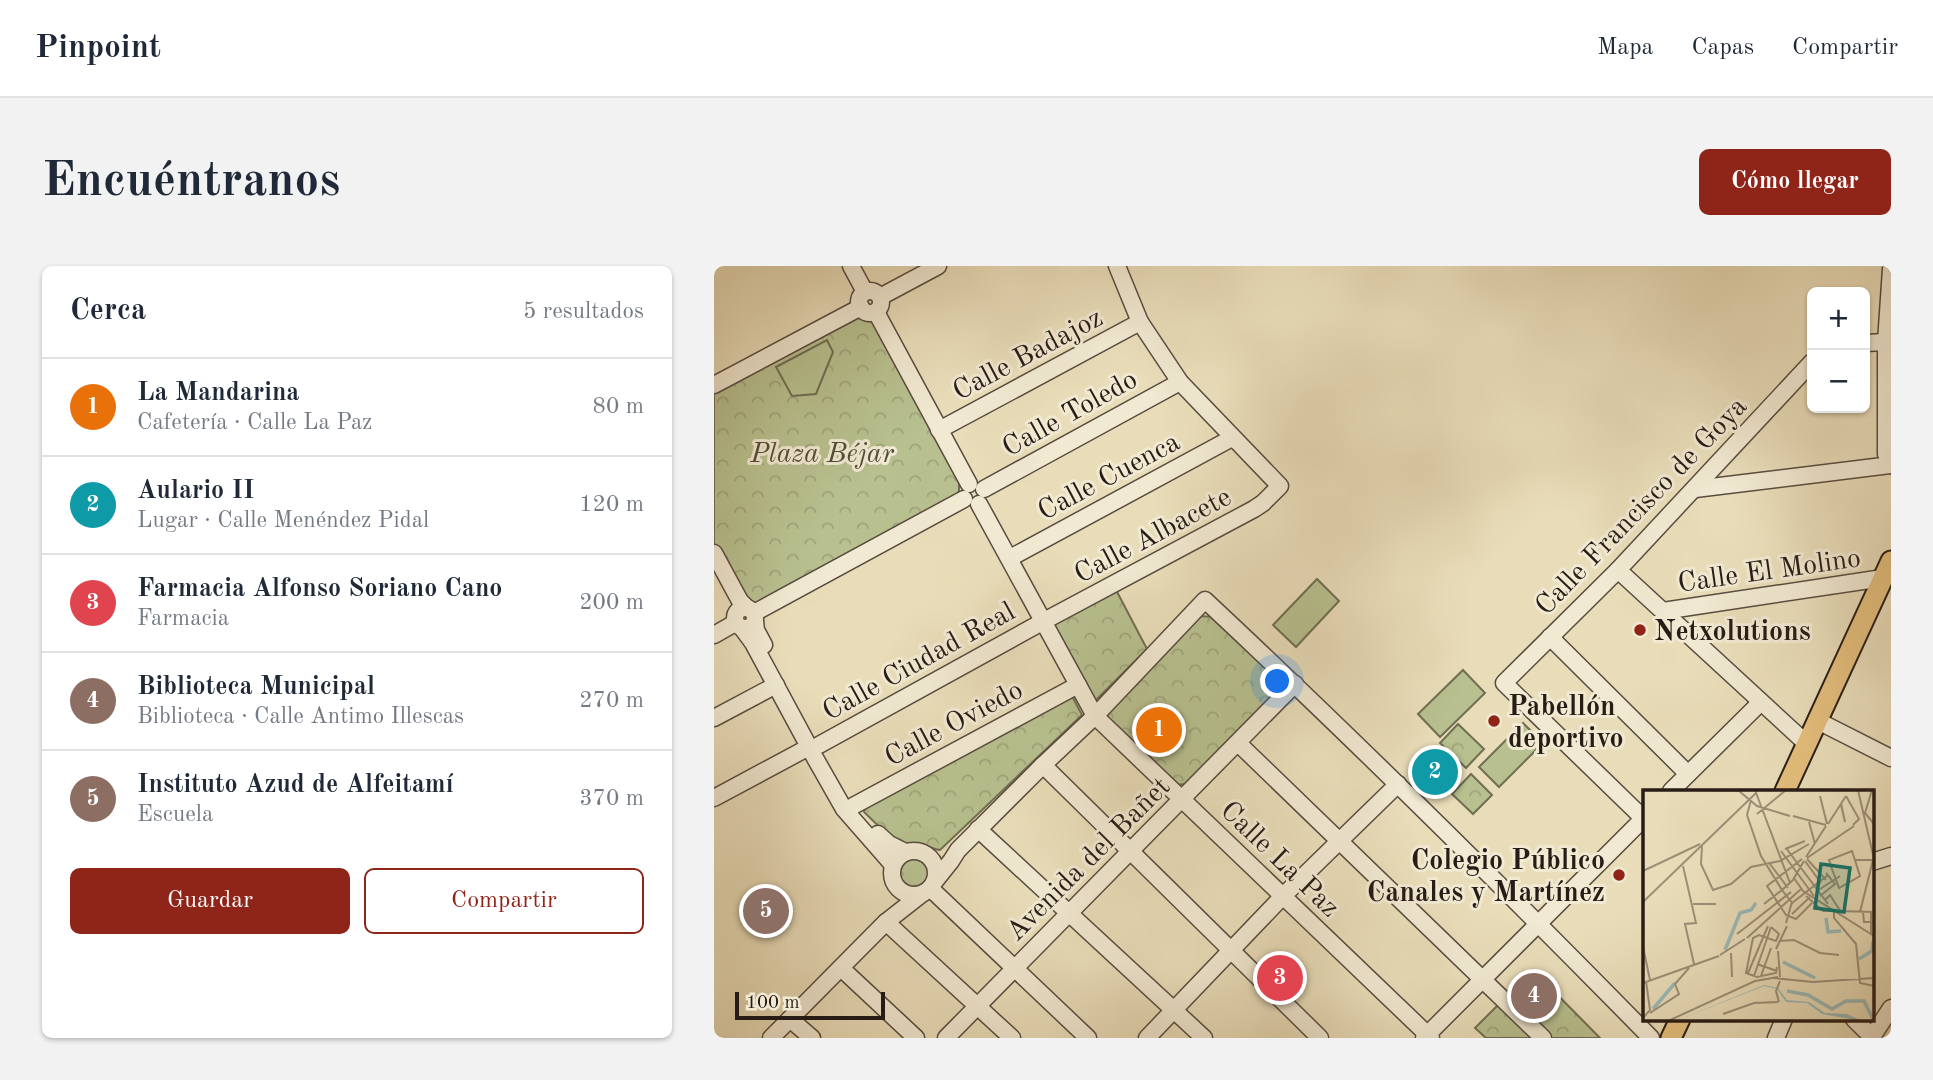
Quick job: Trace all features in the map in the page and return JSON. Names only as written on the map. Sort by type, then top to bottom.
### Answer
[{"type":"main road","points":[[1785,790],[1887,569]]},
{"type":"main road","points":[[1671,1038],[1680,1020]]},
{"type":"street","name":"Calle La Paz","points":[[851,266],[1094,716],[1428,1037]]},
{"type":"street","points":[[714,385],[938,266]]},
{"type":"street","points":[[1116,266],[1140,322],[1180,382],[1232,438]]},
{"type":"street","points":[[1695,489],[1891,465],[1886,454],[1886,342],[1891,269]]},
{"type":"street","name":"Calle Badajoz","points":[[939,430],[1140,322]]},
{"type":"street","points":[[1870,343],[1886,342]]},
{"type":"street","name":"Calle Francisco de Goya","points":[[1643,817],[1504,683],[1618,570],[1807,367]]},
{"type":"street","name":"Calle Toledo","points":[[714,635],[1180,382]]},
{"type":"street","name":"Calle Albacete","points":[[1044,621],[1264,503],[1280,486],[1232,438]]},
{"type":"street","name":"Calle Cuenca","points":[[1010,558],[1232,438]]},
{"type":"street","points":[[714,553],[740,601],[748,634],[814,746],[853,806],[888,844],[905,852]]},
{"type":"street","name":"Calle El Molino","points":[[1662,611],[1887,569]]},
{"type":"street","points":[[1618,570],[1807,744]]},
{"type":"street","points":[[714,572],[733,606],[756,630],[845,809],[893,865]]},
{"type":"street","points":[[771,1038],[890,918],[929,887],[978,829],[1094,716],[1205,600],[1398,784],[1651,1038]]},
{"type":"street","name":"Calle Ciudad Real","points":[[714,798],[1044,621]]},
{"type":"street","points":[[1550,637],[1688,774]]},
{"type":"street","name":"Avenida del Bañet","points":[[946,1038],[1295,684]]},
{"type":"street","points":[[714,718],[776,685]]},
{"type":"street","name":"Calle Oviedo","points":[[853,806],[1077,685]]},
{"type":"street","points":[[1672,790],[1761,702]]},
{"type":"street","points":[[1818,721],[1891,758]]},
{"type":"street","points":[[1238,743],[1543,1038]]},
{"type":"street","points":[[1043,765],[1320,1038]]},
{"type":"street","points":[[1147,1038],[1283,896],[1398,784]]},
{"type":"street","points":[[1428,1037],[1643,819]]},
{"type":"street","points":[[978,829],[1204,1038]]},
{"type":"street","points":[[929,856],[936,872],[929,887],[915,895],[906,894],[899,889],[894,882],[893,865],[905,852],[913,850],[942,858],[958,850]]},
{"type":"street","points":[[1874,861],[1891,856]]},
{"type":"street","points":[[929,887],[1088,1038]]},
{"type":"street","points":[[890,918],[901,901],[899,889]]},
{"type":"street","points":[[890,918],[1012,1038]]},
{"type":"street","points":[[841,968],[916,1038]]},
{"type":"street","points":[[1855,1020],[1872,1037],[1891,1008]]},
{"type":"street","points":[[790,1019],[812,1038]]},
{"type":"street","points":[[1776,1038],[1784,1020]]},
{"type":"green space","name":"Plaza Béjar","points":[[860,314],[873,320],[959,479],[959,491],[756,606],[745,600],[714,543],[714,392]]},
{"type":"green space","points":[[827,340],[833,352],[816,394],[792,396],[776,367]]},
{"type":"green space","points":[[1317,579],[1339,601],[1296,647],[1273,625]]},
{"type":"green space","points":[[1115,588],[1147,649],[1095,701],[1052,621]]},
{"type":"green space","points":[[1200,616],[1213,617],[1278,680],[1279,691],[1185,784],[1175,785],[1108,719],[1108,710]]},
{"type":"green space","points":[[1463,670],[1485,693],[1440,737],[1418,714]]},
{"type":"green space","points":[[1071,694],[1082,715],[940,850],[919,844],[897,844],[864,812],[866,803]]},
{"type":"green space","points":[[1523,723],[1543,743],[1499,787],[1479,767]]},
{"type":"green space","points":[[1458,724],[1484,749],[1466,768],[1440,743]]},
{"type":"green space","points":[[1471,774],[1492,795],[1473,814],[1452,794]]},
{"type":"green space","points":[[914,858],[925,862],[929,873],[925,884],[914,888],[903,884],[899,873],[903,862]]},
{"type":"green space","points":[[1533,970],[1600,1038],[1486,1038],[1475,1028]]},
{"type":"place","name":"Netxolutions","points":[[1640,630]]},
{"type":"place","name":"Pabellón deportivo","points":[[1494,721]]},
{"type":"place","name":"La Mandarina","points":[[1159,730]]},
{"type":"place","name":"Aulario II","points":[[1435,772]]},
{"type":"place","name":"Colegio Público Canales y Martínez","points":[[1619,875]]},
{"type":"place","name":"Instituto Azud de Alfeitamí","points":[[766,911]]},
{"type":"place","name":"Farmacia Alfonso Soriano Cano","points":[[1280,978]]},
{"type":"place","name":"Biblioteca Municipal","points":[[1534,996]]}]
